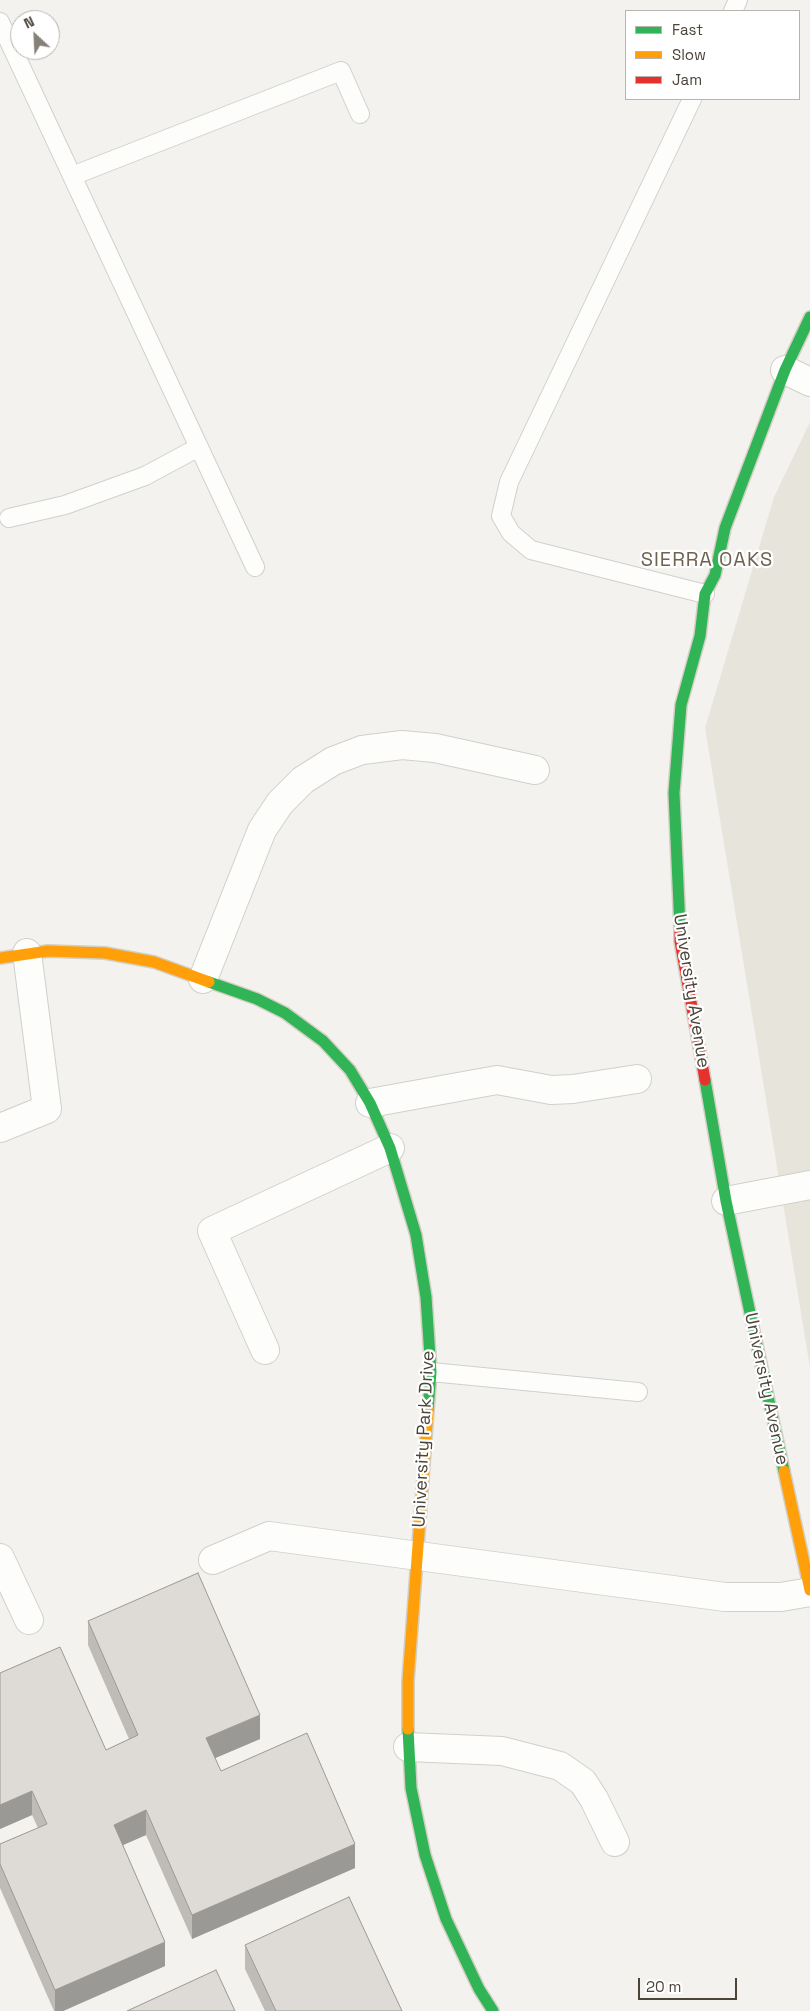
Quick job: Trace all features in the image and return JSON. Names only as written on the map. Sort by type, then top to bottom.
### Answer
[{"type":"street","name":"University Avenue","points":[[810,318],[785,370],[725,528],[715,575],[705,594],[700,636],[681,705],[674,793],[680,941],[726,1201],[810,1591]]},
{"type":"street","points":[[785,370],[810,382]]},
{"type":"street","points":[[203,979],[262,830],[280,803],[304,780],[326,765],[362,750],[402,745],[435,748],[535,770]]},
{"type":"street","name":"University Park Drive","points":[[0,958],[27,953],[48,952],[106,953],[154,962],[257,1000],[285,1013],[323,1041],[350,1070],[370,1103],[390,1148],[416,1235],[426,1297],[431,1372],[408,1681],[408,1747],[412,1788],[425,1855],[446,1919],[479,1990],[493,2011]]},
{"type":"street","points":[[0,1128],[47,1109],[27,953]]},
{"type":"street","points":[[370,1103],[497,1080],[551,1090],[573,1089],[637,1079]]},
{"type":"street","points":[[265,1350],[212,1231],[390,1148]]},
{"type":"street","points":[[726,1201],[810,1185]]},
{"type":"street","points":[[213,1560],[269,1536],[725,1596],[781,1597],[810,1591]]},
{"type":"street","points":[[0,1558],[29,1620]]},
{"type":"street","points":[[408,1747],[502,1751],[560,1766],[583,1782],[594,1799],[615,1842]]},
{"type":"lane","points":[[0,22],[255,567]]},
{"type":"lane","points":[[72,176],[341,70],[360,114]]},
{"type":"lane","points":[[692,100],[509,482],[501,516],[511,534],[531,550],[705,594]]},
{"type":"lane","points":[[9,518],[65,505],[145,476],[199,447]]},
{"type":"lane","points":[[431,1372],[638,1392]]},
{"type":"shaded area","points":[[810,422],[810,1368],[705,728],[774,497]]},
{"type":"building","points":[[198,1573],[260,1715],[206,1738],[221,1771],[307,1733],[355,1844],[192,1915],[146,1810],[114,1825],[165,1942],[55,1990],[0,1864],[0,1844],[47,1824],[32,1791],[0,1805],[0,1673],[60,1647],[106,1750],[138,1735],[88,1621]]},
{"type":"building","points":[[349,1897],[402,2011],[276,2011],[245,1945]]},
{"type":"building","points":[[216,1970],[235,2011],[127,2011]]},
{"type":"traffic: fast","points":[[680,929],[674,793],[681,705],[700,636],[705,594],[715,575],[725,528],[785,370],[810,317]]},
{"type":"traffic: fast","points":[[209,982],[257,999],[285,1013],[323,1041],[350,1070],[370,1103],[390,1148],[416,1235],[426,1297],[431,1372],[428,1410]]},
{"type":"traffic: fast","points":[[705,1080],[726,1201],[784,1471]]},
{"type":"traffic: fast","points":[[408,1729],[411,1788],[425,1855],[446,1919],[479,1989],[493,2011]]},
{"type":"traffic: slow","points":[[0,958],[48,951],[105,953],[154,962],[209,982]]},
{"type":"traffic: slow","points":[[408,1729],[408,1681],[428,1410]]},
{"type":"traffic: slow","points":[[784,1471],[810,1590]]},
{"type":"traffic: jam","points":[[680,929],[680,941],[705,1080]]},
{"type":"district","name":"SIERRA OAKS","points":[[707,561]]}]
